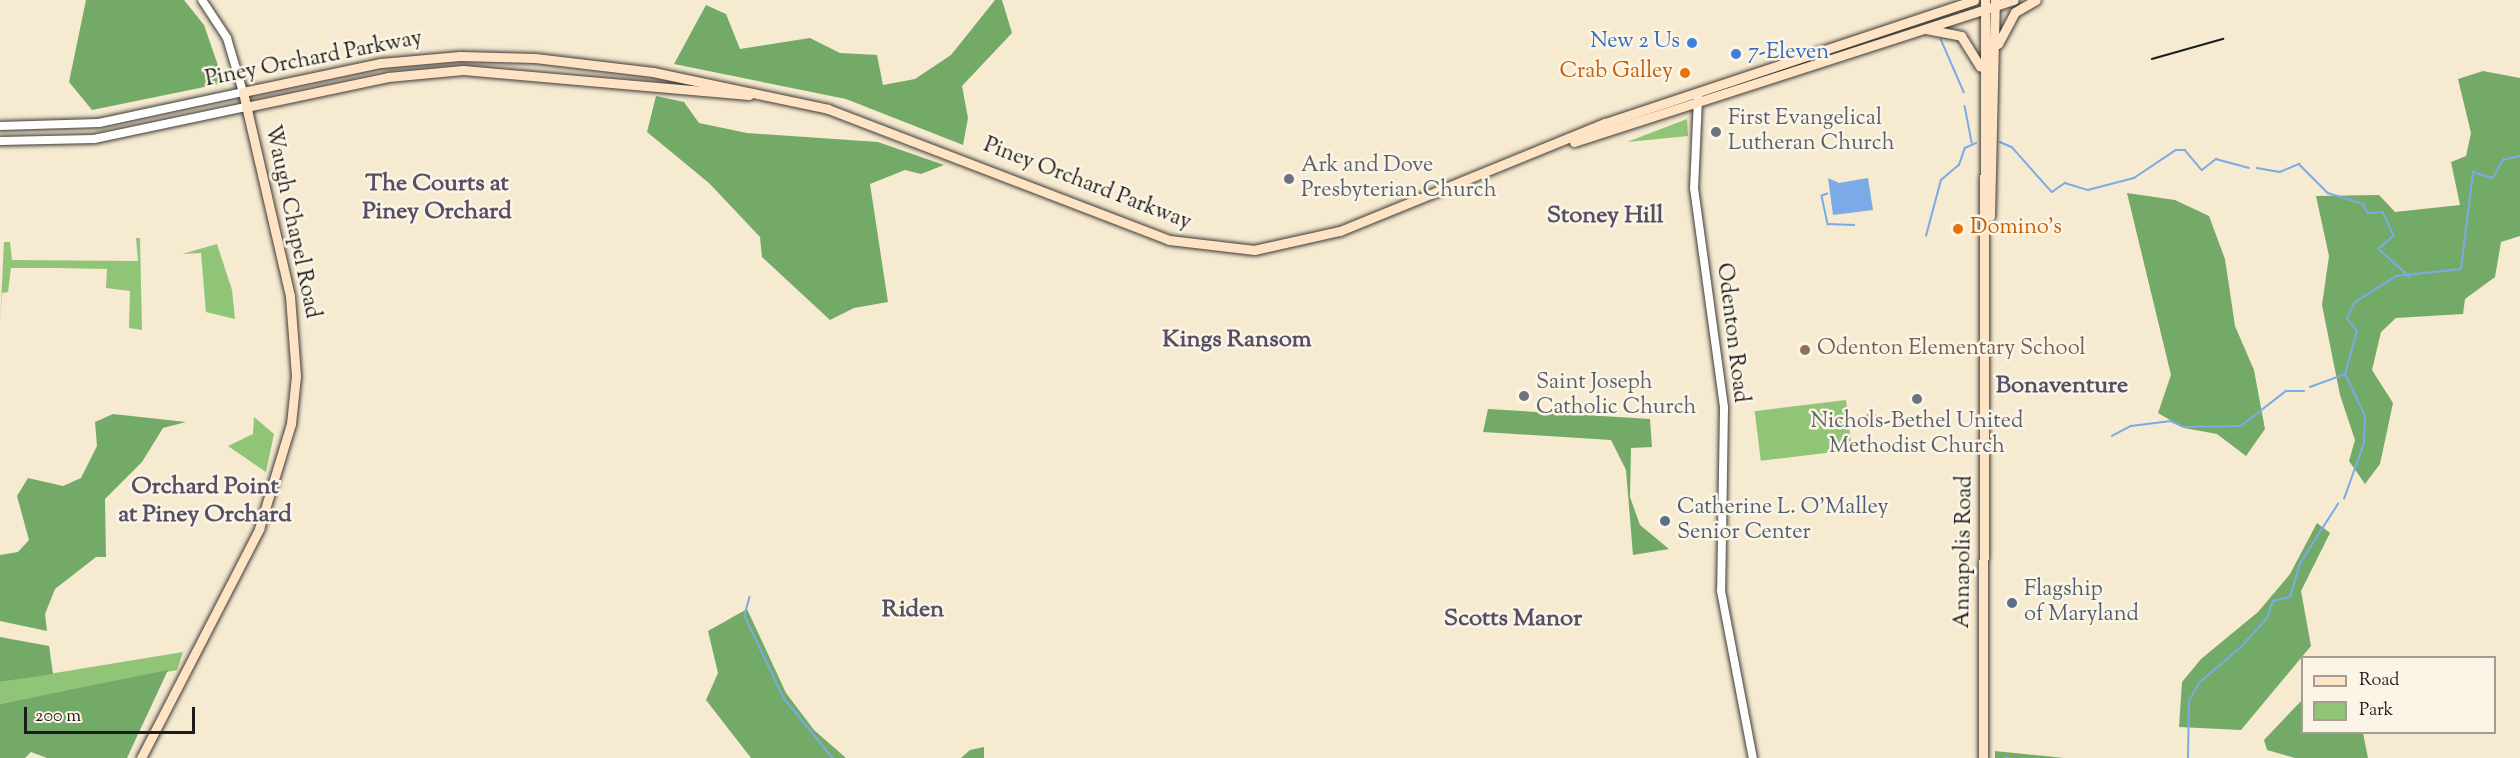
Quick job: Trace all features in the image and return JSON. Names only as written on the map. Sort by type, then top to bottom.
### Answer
[{"type":"main road","points":[[1932,13],[1955,0]]},
{"type":"main road","name":"Piney Orchard Parkway","points":[[243,92],[381,63],[482,55],[653,72],[779,97],[883,127],[1135,227],[1211,249],[1277,248],[1317,239],[1700,90],[1974,0]]},
{"type":"main road","name":"Piney Orchard Parkway","points":[[1554,147],[1697,104],[1985,4],[2014,0]]},
{"type":"main road","points":[[1995,73],[2004,27],[2036,0]]},
{"type":"main road","name":"Annapolis Road","points":[[1983,758],[1988,239],[1995,73],[1995,2]]},
{"type":"main road","name":"Annapolis Road","points":[[1985,4],[1983,74],[1988,239]]},
{"type":"main road","points":[[1918,29],[1961,36],[1983,74]]},
{"type":"main road","name":"Piney Orchard Parkway","points":[[246,107],[388,77],[463,70],[779,97]]},
{"type":"main road","name":"Waugh Chapel Road","points":[[141,758],[259,529],[291,424],[296,376],[290,297],[243,92]]},
{"type":"street","points":[[202,0],[227,38],[243,92]]},
{"type":"street","name":"Odenton Road","points":[[1700,90],[1697,104],[1694,188],[1724,408],[1721,591],[1753,758]]},
{"type":"street","name":"Piney Orchard Parkway","points":[[0,126],[99,123],[243,92]]},
{"type":"street","name":"Piney Orchard Parkway","points":[[0,141],[94,139],[246,107]]},
{"type":"green space","points":[[86,0],[184,0],[204,25],[224,83],[92,110],[69,82]]},
{"type":"green space","points":[[995,0],[1002,0],[1012,33],[962,86],[968,118],[963,145],[846,99],[674,64],[706,5],[726,14],[740,49],[810,38],[840,53],[877,55],[883,85],[915,79],[951,55]]},
{"type":"green space","points":[[2483,71],[2520,78],[2520,236],[2501,242],[2495,277],[2465,299],[2463,314],[2396,318],[2381,332],[2372,370],[2393,403],[2380,464],[2365,484],[2349,461],[2355,440],[2340,395],[2322,305],[2329,256],[2316,196],[2379,195],[2395,212],[2460,205],[2451,162],[2466,156],[2471,133],[2458,79]]},
{"type":"green space","points":[[656,96],[684,102],[699,123],[747,133],[878,142],[944,165],[921,174],[905,170],[870,184],[888,302],[854,308],[830,320],[762,257],[760,237],[709,183],[647,132]]},
{"type":"green space","points":[[1687,119],[1688,136],[1627,142]]},
{"type":"green space","points":[[2127,193],[2175,200],[2209,216],[2225,259],[2235,326],[2254,370],[2265,429],[2246,456],[2217,434],[2184,428],[2158,413],[2171,375]]},
{"type":"green space","points":[[136,238],[140,238],[142,330],[129,328],[130,291],[106,288],[107,269],[11,268],[8,292],[2,293],[0,325],[4,242],[10,242],[12,260],[138,261]]},
{"type":"green space","points":[[217,244],[232,290],[235,319],[206,312],[201,253],[182,254]]},
{"type":"green space","points":[[1846,400],[1852,450],[1761,461],[1755,411]]},
{"type":"green space","points":[[1488,409],[1650,419],[1652,447],[1631,448],[1630,497],[1640,525],[1669,549],[1633,555],[1626,470],[1611,440],[1483,432]]},
{"type":"green space","points":[[1871,413],[1876,415],[1878,420],[1876,425],[1871,427],[1866,425],[1864,420],[1866,415]]},
{"type":"green space","points":[[113,414],[186,422],[163,428],[142,462],[105,499],[106,557],[96,557],[55,589],[45,614],[47,631],[0,621],[0,555],[18,552],[29,540],[17,496],[28,478],[63,486],[81,478],[97,446],[95,422]]},
{"type":"green space","points":[[254,417],[274,434],[266,472],[228,446],[253,434]]},
{"type":"green space","points":[[2317,523],[2330,533],[2301,591],[2311,646],[2241,730],[2179,727],[2182,682],[2201,659],[2258,612],[2290,574]]},
{"type":"green space","points":[[747,609],[786,693],[814,730],[846,758],[751,758],[706,700],[718,673],[708,631]]},
{"type":"green space","points":[[0,637],[49,646],[53,674],[0,682]]},
{"type":"green space","points":[[183,652],[177,670],[0,704],[0,682]]},
{"type":"green space","points":[[168,670],[127,758],[47,758],[31,752],[25,758],[0,758],[0,704]]},
{"type":"green space","points":[[2301,701],[2301,734],[2363,734],[2368,758],[2295,758],[2267,750],[2264,740]]},
{"type":"green space","points":[[984,747],[984,758],[961,758],[970,750]]},
{"type":"green space","points":[[1995,751],[2065,758],[1995,758]]},
{"type":"water","points":[[1828,178],[1839,183],[1868,178],[1873,210],[1833,215]]},
{"type":"waterway","points":[[1941,39],[1964,92]]},
{"type":"waterway","points":[[1965,106],[1972,142]]},
{"type":"waterway","points":[[2000,142],[2012,147],[2052,192],[2065,183],[2088,190],[2134,178],[2176,150],[2185,150],[2202,170],[2216,159],[2249,168]]},
{"type":"waterway","points":[[1926,236],[1941,180],[1959,165],[1965,148],[1976,143]]},
{"type":"waterway","points":[[2344,499],[2364,443],[2365,416],[2345,374],[2357,331],[2347,319],[2354,303],[2396,276],[2461,269],[2473,172],[2493,178],[2503,160],[2520,156]]},
{"type":"waterway","points":[[2257,168],[2280,172],[2299,164],[2328,193],[2363,204],[2368,213],[2383,212],[2394,236],[2379,249],[2410,277]]},
{"type":"waterway","points":[[1828,194],[1822,196],[1828,224],[1854,225]]},
{"type":"waterway","points":[[2310,387],[2345,374]]},
{"type":"waterway","points":[[2112,436],[2131,426],[2171,421],[2184,427],[2241,426],[2286,391],[2304,391]]},
{"type":"waterway","points":[[2188,758],[2189,701],[2199,683],[2241,647],[2267,618],[2273,601],[2290,597],[2301,562],[2338,504]]},
{"type":"waterway","points":[[750,597],[745,616],[784,698],[833,758]]},
{"type":"railway","points":[[2152,59],[2223,39]]},
{"type":"place","name":"New 2 Us","points":[[1692,43]]},
{"type":"place","name":"7-Eleven","points":[[1736,54]]},
{"type":"place","name":"Crab Galley","points":[[1685,73]]},
{"type":"place","name":"First Evangelical Lutheran Church","points":[[1716,132]]},
{"type":"place","name":"Ark and Dove Presbyterian Church","points":[[1289,179]]},
{"type":"place","name":"Domino's","points":[[1958,229]]},
{"type":"place","name":"Odenton Elementary School","points":[[1805,350]]},
{"type":"place","name":"Saint Joseph Catholic Church","points":[[1524,396]]},
{"type":"place","name":"Nichols-Bethel United Methodist Church","points":[[1917,399]]},
{"type":"place","name":"Catherine L. O'Malley Senior Center","points":[[1665,521]]},
{"type":"place","name":"Flagship of Maryland","points":[[2012,603]]},
{"type":"district","name":"The Courts at Piney Orchard","points":[[437,199]]},
{"type":"district","name":"Stoney Hill","points":[[1605,217]]},
{"type":"district","name":"Kings Ransom","points":[[1237,341]]},
{"type":"district","name":"Bonaventure","points":[[2062,387]]},
{"type":"district","name":"Orchard Point at Piney Orchard","points":[[205,502]]},
{"type":"district","name":"Riden","points":[[913,611]]},
{"type":"district","name":"Scotts Manor","points":[[1513,620]]}]
